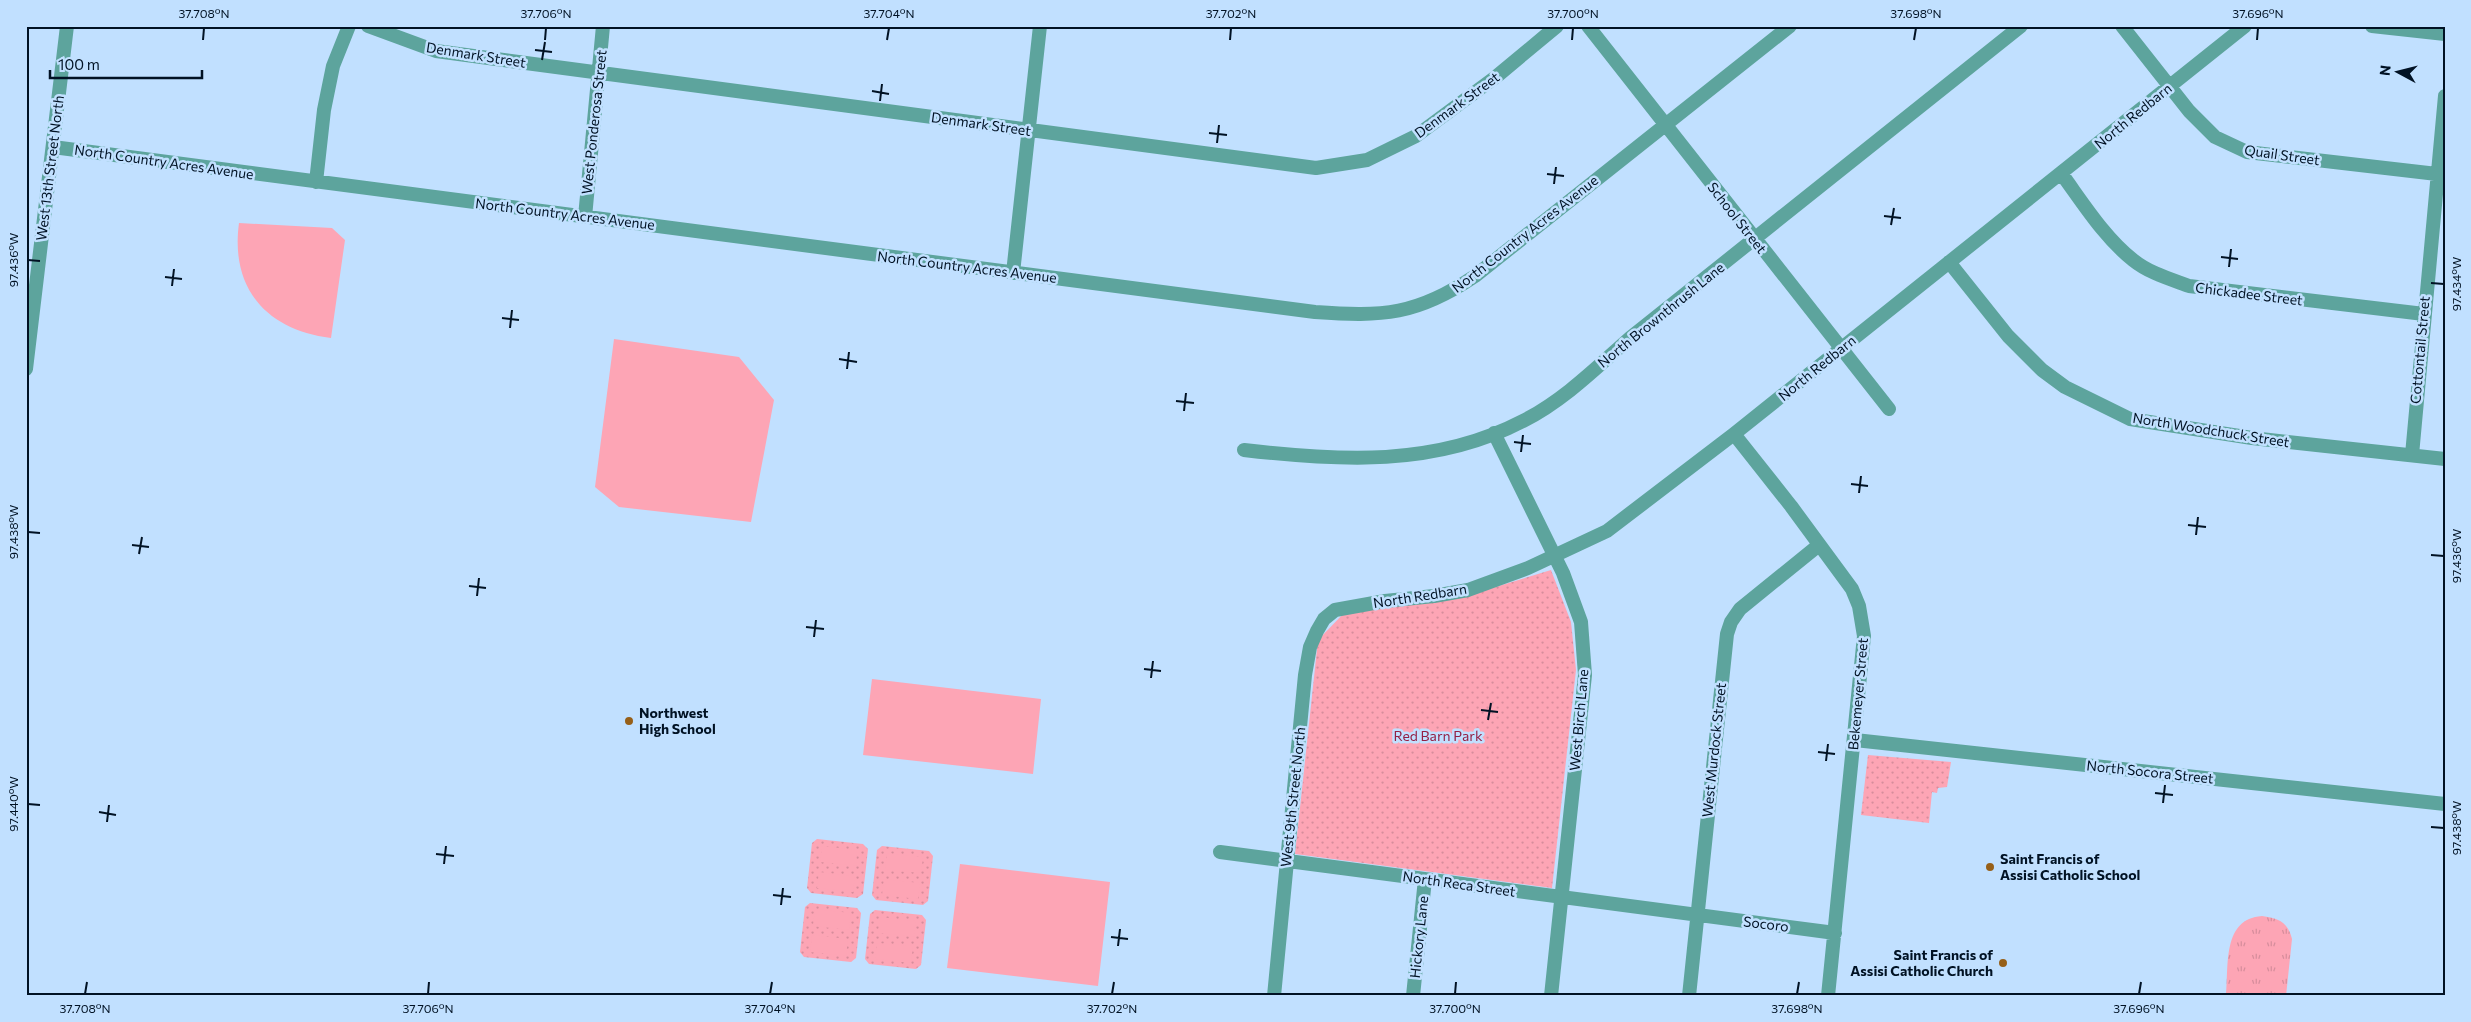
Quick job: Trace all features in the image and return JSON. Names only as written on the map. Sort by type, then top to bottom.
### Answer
[{"type":"street","name":"West 13th Street North","points":[[26,369],[67,26]]},
{"type":"street","points":[[316,182],[324,110],[333,66],[349,26]]},
{"type":"street","name":"Denmark Street","points":[[368,26],[436,51],[1316,168],[1367,160],[1416,136],[1497,76],[1557,26]]},
{"type":"street","name":"West Ponderosa Street","points":[[585,217],[603,26]]},
{"type":"street","points":[[1013,273],[1040,26]]},
{"type":"street","name":"School Street","points":[[1588,26],[1754,240],[1889,409]]},
{"type":"street","name":"North Country Acres Avenue","points":[[53,147],[1315,312],[1378,314],[1404,310],[1429,303],[1475,276],[1790,26]]},
{"type":"street","name":"North Brownthrush Lane","points":[[1244,450],[1315,459],[1396,458],[1466,445],[1523,421],[1570,391],[1630,338],[2021,26]]},
{"type":"street","name":"Quail Street","points":[[2122,26],[2189,111],[2215,137],[2247,152],[2437,174]]},
{"type":"street","name":"North Redbarn","points":[[1338,609],[1468,590],[1498,580],[1555,556],[1607,531],[1734,434],[2245,26]]},
{"type":"street","points":[[2372,26],[2445,34]]},
{"type":"street","name":"Cottontail Street","points":[[2412,455],[2445,96]]},
{"type":"street","name":"Chickadee Street","points":[[2062,173],[2104,231],[2133,260],[2155,274],[2189,286],[2424,314]]},
{"type":"street","name":"North Woodchuck Street","points":[[1949,262],[2008,336],[2042,370],[2065,387],[2130,419],[2252,438],[2445,460]]},
{"type":"street","name":"West Birch Lane","points":[[1494,433],[1564,573],[1581,622],[1585,675],[1551,996]]},
{"type":"street","name":"Bekemeyer Street","points":[[1734,434],[1852,589],[1863,621],[1864,636],[1855,740],[1828,996]]},
{"type":"street","name":"West Murdock Street","points":[[1689,996],[1727,634],[1731,622],[1740,610],[1819,545]]},
{"type":"street","name":"West 9th Street North","points":[[1274,996],[1310,647],[1324,619],[1338,609]]},
{"type":"street","name":"North Socora Street","points":[[1855,740],[2445,804]]},
{"type":"street","name":"North Reca Street","points":[[1220,852],[1698,915]]},
{"type":"street","name":"Hickory Lane","points":[[1413,996],[1425,879]]},
{"type":"street","name":"Socoro","points":[[1698,915],[1835,933]]},
{"type":"green space","points":[[239,223],[332,228],[345,240],[331,338],[288,326],[271,316],[258,302],[247,286],[241,268],[238,247]]},
{"type":"green space","points":[[614,339],[739,357],[774,400],[751,522],[619,507],[595,487]]},
{"type":"green space","name":"Red Barn Park","points":[[1551,570],[1571,622],[1576,670],[1552,888],[1295,854],[1318,640],[1345,612],[1456,599]]},
{"type":"green space","points":[[872,679],[1041,699],[1033,774],[863,755]]},
{"type":"green space","points":[[1868,755],[1951,762],[1947,787],[1938,788],[1937,793],[1932,792],[1929,823],[1861,815]]},
{"type":"green space","points":[[817,839],[863,844],[868,849],[863,894],[857,898],[811,893],[807,888],[812,843]]},
{"type":"green space","points":[[822,846],[857,850],[856,866],[820,862]]},
{"type":"green space","points":[[882,846],[929,851],[933,856],[928,901],[923,905],[876,900],[872,895],[877,850]]},
{"type":"green space","points":[[887,853],[923,857],[921,873],[885,870]]},
{"type":"green space","points":[[960,864],[1110,882],[1098,986],[947,968]]},
{"type":"green space","points":[[819,872],[855,876],[853,892],[817,888]]},
{"type":"green space","points":[[884,879],[920,883],[918,899],[882,895]]},
{"type":"green space","points":[[810,903],[857,908],[861,913],[856,958],[851,962],[804,957],[800,952],[805,907]]},
{"type":"green space","points":[[815,909],[851,913],[849,930],[813,926]]},
{"type":"green space","points":[[875,910],[922,915],[926,920],[921,965],[916,969],[869,964],[865,959],[870,914]]},
{"type":"green space","points":[[2262,916],[2282,922],[2288,929],[2292,939],[2286,996],[2226,996],[2228,958],[2234,934],[2240,925],[2249,919]]},
{"type":"green space","points":[[880,917],[916,921],[914,937],[878,933]]},
{"type":"green space","points":[[812,935],[848,939],[846,956],[810,952]]},
{"type":"green space","points":[[877,943],[913,946],[911,963],[875,959]]},
{"type":"place","name":"Northwest High School","points":[[629,721]]},
{"type":"place","name":"Saint Francis of Assisi Catholic School","points":[[1990,867]]},
{"type":"place","name":"Saint Francis of Assisi Catholic Church","points":[[2003,963]]}]
